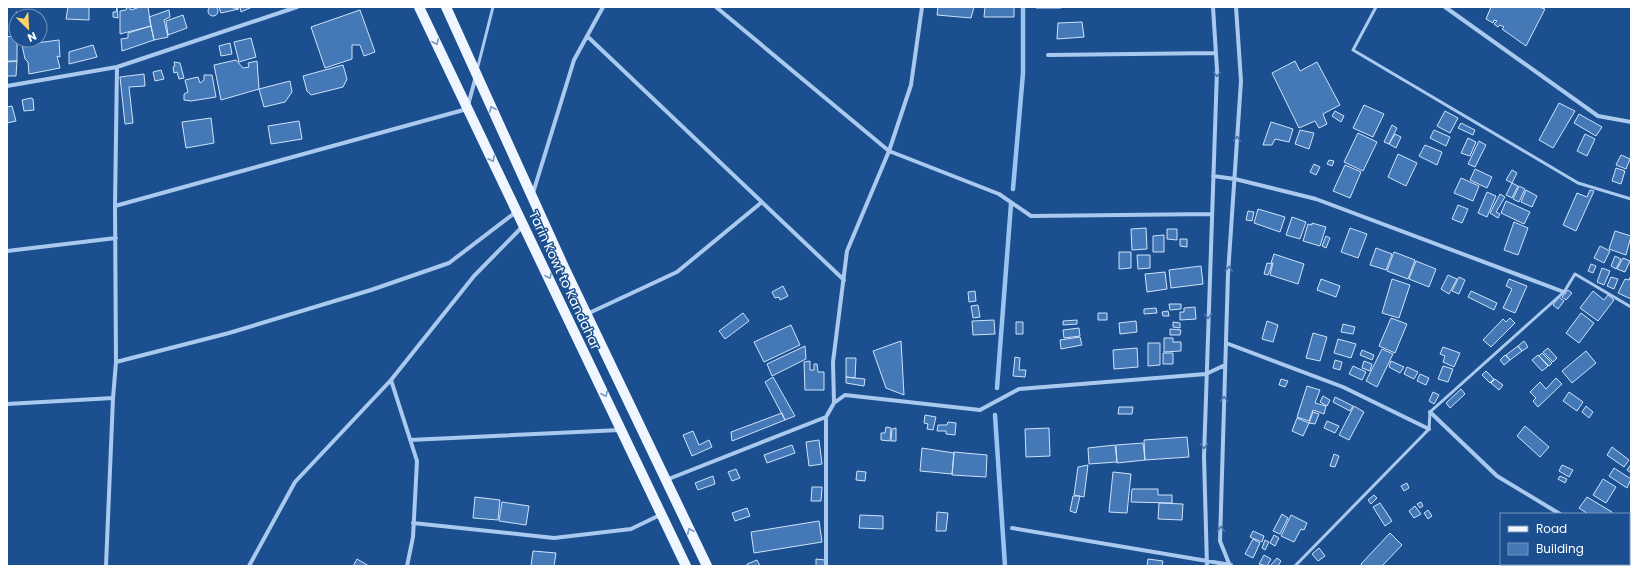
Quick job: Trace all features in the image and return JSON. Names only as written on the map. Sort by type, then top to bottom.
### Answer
[{"type":"main road","name":"Tarin Kowt to Kandahar","points":[[419,7],[467,109],[518,211],[686,566]]},
{"type":"main road","name":"Tarin Kowt to Kandahar","points":[[446,7],[587,314],[707,566]]},
{"type":"street","points":[[7,86],[118,67],[297,7]]},
{"type":"street","points":[[532,196],[574,60],[603,7]]},
{"type":"street","points":[[716,7],[889,151],[999,194],[1031,216],[1211,214]]},
{"type":"street","points":[[834,403],[833,362],[847,251],[889,151],[911,85],[922,7]]},
{"type":"street","points":[[1207,566],[1204,457],[1217,70],[1212,7]]},
{"type":"street","points":[[1231,565],[1220,541],[1228,274],[1241,81],[1236,7]]},
{"type":"street","points":[[1445,7],[1598,116],[1631,122]]},
{"type":"street","points":[[587,36],[844,280]]},
{"type":"street","points":[[1048,55],[1216,53]]},
{"type":"street","points":[[106,566],[113,398],[116,362],[115,206],[118,67]]},
{"type":"street","points":[[115,206],[467,109],[476,74]]},
{"type":"street","points":[[1213,176],[1234,178],[1316,199],[1564,292]]},
{"type":"street","points":[[587,314],[677,272],[762,202]]},
{"type":"street","points":[[116,362],[229,333],[371,290],[448,263],[518,211]]},
{"type":"street","points":[[250,566],[296,482],[390,380],[474,276],[524,224]]},
{"type":"street","points":[[7,251],[116,238]]},
{"type":"street","points":[[1226,342],[1343,386],[1429,429]]},
{"type":"street","points":[[826,566],[826,417],[834,403],[845,395],[980,410],[1019,389],[1206,374],[1226,366]]},
{"type":"street","points":[[390,380],[417,461],[413,537],[407,566]]},
{"type":"street","points":[[7,404],[113,398]]},
{"type":"street","points":[[1430,412],[1497,476],[1558,513]]},
{"type":"street","points":[[666,480],[826,417]]},
{"type":"street","points":[[410,440],[622,430]]},
{"type":"street","points":[[413,523],[554,538],[631,529],[661,514]]},
{"type":"street","points":[[1012,528],[1231,565]]},
{"type":"lane","points":[[476,74],[493,7]]},
{"type":"lane","points":[[1376,7],[1353,50],[1578,183],[1631,199]]},
{"type":"lane","points":[[1295,566],[1429,429],[1430,412],[1564,292],[1575,274],[1631,307]]},
{"type":"building","points":[[211,6],[215,6],[217,7],[217,15],[211,16],[208,13],[208,9]]},
{"type":"building","points":[[68,7],[89,7],[89,20],[66,19]]},
{"type":"building","points":[[117,7],[118,18],[113,17],[113,12],[116,12]]},
{"type":"building","points":[[127,7],[131,10],[140,7],[148,7],[151,26],[120,34],[120,11],[126,10]]},
{"type":"building","points":[[219,7],[229,7],[239,9],[221,13]]},
{"type":"building","points":[[240,7],[252,7],[241,12]]},
{"type":"building","points":[[938,7],[974,7],[971,18],[937,15]]},
{"type":"building","points":[[985,7],[1014,7],[1014,17],[984,17]]},
{"type":"building","points":[[1061,7],[1061,8],[1036,8]]},
{"type":"building","points":[[1491,7],[1539,7],[1545,9],[1526,46],[1502,29],[1504,27],[1500,25],[1498,27],[1494,24],[1497,21],[1494,20],[1493,23],[1486,19]]},
{"type":"building","points":[[169,10],[170,17],[164,20],[168,37],[154,40],[149,17]]},
{"type":"building","points":[[360,10],[375,52],[364,56],[360,45],[352,45],[352,59],[325,68],[311,27]]},
{"type":"building","points":[[183,15],[187,28],[168,35],[166,21]]},
{"type":"building","points":[[1082,22],[1084,37],[1057,39],[1058,23]]},
{"type":"building","points":[[151,26],[154,40],[122,51],[121,39],[128,38],[128,33]]},
{"type":"building","points":[[7,37],[8,48],[17,48],[17,61],[7,61]]},
{"type":"building","points":[[251,38],[256,57],[239,62],[234,42]]},
{"type":"building","points":[[59,40],[60,57],[57,56],[60,68],[29,74],[28,62],[25,59],[23,48],[48,48],[48,41]]},
{"type":"building","points":[[230,43],[232,54],[221,56],[219,46]]},
{"type":"building","points":[[93,45],[97,57],[69,64],[69,52]]},
{"type":"building","points":[[236,60],[243,68],[249,67],[248,63],[257,61],[259,89],[221,100],[214,65]]},
{"type":"building","points":[[17,61],[16,76],[7,76],[7,62]]},
{"type":"building","points":[[1295,61],[1300,71],[1317,62],[1340,105],[1323,114],[1327,124],[1319,128],[1315,121],[1299,128],[1272,73]]},
{"type":"building","points":[[174,62],[180,63],[184,78],[179,79],[177,72],[174,73]]},
{"type":"building","points":[[343,65],[347,79],[343,87],[311,95],[307,91],[303,76]]},
{"type":"building","points":[[161,70],[164,79],[155,81],[153,72]]},
{"type":"building","points":[[144,74],[145,86],[129,87],[133,123],[125,124],[120,77]]},
{"type":"building","points":[[204,75],[212,75],[216,97],[191,101],[184,100],[184,94],[188,92],[185,80],[198,77],[200,83],[204,80]]},
{"type":"building","points":[[290,81],[292,92],[285,102],[264,107],[259,89]]},
{"type":"building","points":[[33,99],[34,110],[24,111],[22,100]]},
{"type":"building","points":[[1559,103],[1575,111],[1553,148],[1539,140]]},
{"type":"building","points":[[1364,105],[1384,114],[1373,137],[1353,128]]},
{"type":"building","points":[[12,106],[16,121],[7,123],[7,107]]},
{"type":"building","points":[[1335,111],[1344,116],[1341,122],[1332,116]]},
{"type":"building","points":[[1445,111],[1458,118],[1450,133],[1437,126]]},
{"type":"building","points":[[1579,114],[1602,127],[1596,136],[1574,123]]},
{"type":"building","points":[[211,118],[214,143],[186,148],[182,122]]},
{"type":"building","points":[[299,121],[302,139],[271,144],[268,126]]},
{"type":"building","points":[[1271,122],[1293,129],[1289,142],[1275,139],[1272,145],[1263,145]]},
{"type":"building","points":[[1461,123],[1475,130],[1473,135],[1458,128]]},
{"type":"building","points":[[1392,125],[1397,128],[1389,144],[1384,142]]},
{"type":"building","points":[[1300,130],[1314,133],[1309,149],[1295,144]]},
{"type":"building","points":[[1434,130],[1450,137],[1446,146],[1430,138]]},
{"type":"building","points":[[1358,133],[1377,142],[1363,171],[1344,162]]},
{"type":"building","points":[[1395,134],[1401,137],[1396,148],[1389,144]]},
{"type":"building","points":[[1585,134],[1595,139],[1587,156],[1577,151]]},
{"type":"building","points":[[1468,138],[1476,142],[1470,156],[1461,153]]},
{"type":"building","points":[[1479,141],[1486,145],[1475,167],[1468,164]]},
{"type":"building","points":[[1425,145],[1442,152],[1437,165],[1419,156]]},
{"type":"building","points":[[1398,154],[1417,163],[1406,186],[1388,177]]},
{"type":"building","points":[[1621,155],[1630,159],[1626,169],[1616,165]]},
{"type":"building","points":[[1329,160],[1334,161],[1332,166],[1327,164]]},
{"type":"building","points":[[1314,164],[1320,167],[1316,175],[1310,172]]},
{"type":"building","points":[[1345,165],[1361,172],[1350,198],[1333,191]]},
{"type":"building","points":[[1616,168],[1625,171],[1621,184],[1612,181]]},
{"type":"building","points":[[1475,169],[1492,177],[1487,188],[1470,180]]},
{"type":"building","points":[[1512,170],[1517,173],[1512,183],[1506,180]]},
{"type":"building","points":[[1461,178],[1479,186],[1473,201],[1454,193]]},
{"type":"building","points":[[1512,183],[1518,186],[1512,198],[1506,195]]},
{"type":"building","points":[[1519,186],[1525,189],[1519,202],[1513,199]]},
{"type":"building","points":[[1526,190],[1537,196],[1532,207],[1521,202]]},
{"type":"building","points":[[1590,190],[1594,191],[1576,231],[1563,225],[1577,193],[1587,197]]},
{"type":"building","points":[[1487,192],[1496,196],[1487,217],[1478,213]]},
{"type":"building","points":[[1500,194],[1505,197],[1496,212],[1500,214],[1498,218],[1490,213]]},
{"type":"building","points":[[1506,201],[1530,212],[1524,224],[1501,213]]},
{"type":"building","points":[[1458,205],[1468,209],[1462,223],[1452,219]]},
{"type":"building","points":[[1258,209],[1285,217],[1280,232],[1254,223]]},
{"type":"building","points":[[1248,211],[1254,212],[1252,221],[1246,220]]},
{"type":"building","points":[[1292,217],[1306,222],[1300,239],[1286,235]]},
{"type":"building","points":[[1514,222],[1528,228],[1518,255],[1504,250]]},
{"type":"building","points":[[1312,223],[1326,227],[1320,246],[1303,241],[1308,224],[1312,225]]},
{"type":"building","points":[[1146,228],[1147,249],[1132,250],[1131,229]]},
{"type":"building","points":[[1350,228],[1367,234],[1358,258],[1341,252]]},
{"type":"building","points":[[1167,229],[1177,229],[1177,240],[1167,239]]},
{"type":"building","points":[[1615,231],[1631,236],[1626,255],[1609,249]]},
{"type":"building","points":[[1164,235],[1164,252],[1153,252],[1153,236]]},
{"type":"building","points":[[1326,236],[1330,238],[1326,248],[1322,246]]},
{"type":"building","points":[[1180,239],[1187,239],[1187,247],[1180,246]]},
{"type":"building","points":[[1600,246],[1610,251],[1604,263],[1594,258]]},
{"type":"building","points":[[1376,248],[1392,254],[1386,270],[1370,265]]},
{"type":"building","points":[[1119,252],[1131,252],[1131,268],[1119,269]]},
{"type":"building","points":[[1394,252],[1415,260],[1408,279],[1387,271]]},
{"type":"building","points":[[1274,254],[1304,264],[1298,284],[1270,275],[1273,263],[1271,263]]},
{"type":"building","points":[[1137,255],[1150,255],[1150,268],[1138,269]]},
{"type":"building","points":[[1615,256],[1621,259],[1616,269],[1611,266]]},
{"type":"building","points":[[1623,258],[1630,261],[1625,272],[1617,269]]},
{"type":"building","points":[[1416,261],[1436,269],[1429,287],[1409,279]]},
{"type":"building","points":[[1267,263],[1272,264],[1268,275],[1264,274]]},
{"type":"building","points":[[1591,264],[1596,266],[1593,273],[1588,271]]},
{"type":"building","points":[[1201,266],[1203,284],[1171,288],[1169,270]]},
{"type":"building","points":[[1602,268],[1610,271],[1604,285],[1597,282]]},
{"type":"building","points":[[1165,272],[1167,289],[1147,292],[1145,274]]},
{"type":"building","points":[[1448,275],[1457,279],[1449,294],[1441,289]]},
{"type":"building","points":[[1631,275],[1631,299],[1618,293],[1625,279],[1629,280]]},
{"type":"building","points":[[1459,277],[1465,280],[1459,294],[1452,291]]},
{"type":"building","points":[[1611,277],[1618,279],[1614,289],[1607,286]]},
{"type":"building","points":[[1321,279],[1340,286],[1336,297],[1317,290]]},
{"type":"building","points":[[1392,279],[1410,285],[1399,318],[1382,313]]},
{"type":"building","points":[[1509,279],[1527,286],[1515,313],[1503,308],[1512,289],[1506,286]]},
{"type":"building","points":[[783,286],[788,296],[780,300],[779,297],[775,298],[772,292]]},
{"type":"building","points":[[1568,290],[1572,293],[1566,300],[1562,297]]},
{"type":"building","points":[[975,291],[976,301],[969,302],[968,292]]},
{"type":"building","points":[[1471,291],[1497,303],[1494,310],[1468,297]]},
{"type":"building","points":[[1593,291],[1604,300],[1608,295],[1614,300],[1598,321],[1580,308]]},
{"type":"building","points":[[1559,297],[1564,301],[1558,309],[1553,305]]},
{"type":"building","points":[[1169,304],[1181,304],[1181,309],[1170,310]]},
{"type":"building","points":[[978,305],[980,317],[973,318],[971,306]]},
{"type":"building","points":[[1195,307],[1196,319],[1180,320],[1180,312],[1184,312],[1184,308]]},
{"type":"building","points":[[1156,308],[1157,313],[1144,314],[1144,309]]},
{"type":"building","points":[[1168,311],[1169,316],[1163,316],[1162,312]]},
{"type":"building","points":[[743,313],[749,321],[725,339],[719,331]]},
{"type":"building","points":[[1098,313],[1107,313],[1107,320],[1098,320]]},
{"type":"building","points":[[1581,313],[1594,323],[1579,343],[1566,333]]},
{"type":"building","points":[[1391,318],[1407,324],[1395,353],[1379,346]]},
{"type":"building","points":[[1510,318],[1515,323],[1491,347],[1483,340],[1503,319],[1506,322]]},
{"type":"building","points":[[994,320],[995,334],[973,335],[972,321]]},
{"type":"building","points":[[1077,320],[1077,324],[1063,325],[1063,321]]},
{"type":"building","points":[[1136,321],[1137,332],[1120,334],[1119,323]]},
{"type":"building","points":[[1267,321],[1278,325],[1273,342],[1262,339]]},
{"type":"building","points":[[1016,322],[1023,322],[1023,334],[1016,334]]},
{"type":"building","points":[[1173,322],[1180,323],[1180,328],[1173,327]]},
{"type":"building","points":[[1343,324],[1355,327],[1353,334],[1341,332]]},
{"type":"building","points":[[791,325],[800,345],[764,362],[754,342]]},
{"type":"building","points":[[1079,328],[1080,336],[1064,338],[1063,330]]},
{"type":"building","points":[[1170,329],[1181,330],[1180,335],[1170,335]]},
{"type":"building","points":[[1313,333],[1327,337],[1320,361],[1306,358]]},
{"type":"building","points":[[1080,337],[1082,345],[1061,349],[1060,340]]},
{"type":"building","points":[[1164,338],[1173,338],[1173,342],[1181,342],[1181,351],[1164,352]]},
{"type":"building","points":[[1338,339],[1356,344],[1351,358],[1334,353]]},
{"type":"building","points":[[901,341],[904,395],[886,388],[873,351]]},
{"type":"building","points":[[1524,341],[1528,347],[1522,351],[1518,346]]},
{"type":"building","points":[[1148,343],[1160,343],[1160,365],[1148,366]]},
{"type":"building","points":[[805,346],[806,359],[772,376],[767,364]]},
{"type":"building","points":[[1518,346],[1522,351],[1510,360],[1506,355]]},
{"type":"building","points":[[1443,347],[1460,353],[1454,367],[1443,362],[1445,356],[1440,354]]},
{"type":"building","points":[[1137,348],[1138,367],[1114,369],[1113,350]]},
{"type":"building","points":[[1548,348],[1557,358],[1553,362],[1543,352]]},
{"type":"building","points":[[1382,349],[1393,354],[1377,387],[1366,381]]},
{"type":"building","points":[[1362,350],[1374,355],[1372,360],[1360,355]]},
{"type":"building","points":[[1586,351],[1596,363],[1572,383],[1562,371]]},
{"type":"building","points":[[1163,353],[1173,353],[1173,364],[1163,364]]},
{"type":"building","points":[[1542,353],[1552,363],[1549,366],[1539,356]]},
{"type":"building","points":[[1505,355],[1510,360],[1504,365],[1500,360]]},
{"type":"building","points":[[1538,355],[1548,366],[1542,371],[1532,360]]},
{"type":"building","points":[[1015,357],[1020,358],[1019,370],[1026,370],[1025,377],[1013,376]]},
{"type":"building","points":[[846,358],[856,358],[855,378],[846,377]]},
{"type":"building","points":[[1335,360],[1342,362],[1340,370],[1333,368]]},
{"type":"building","points":[[810,361],[810,370],[814,370],[814,364],[817,364],[818,372],[824,372],[824,390],[805,390],[804,362]]},
{"type":"building","points":[[1364,361],[1372,364],[1370,371],[1362,368]]},
{"type":"building","points":[[1391,361],[1404,367],[1400,373],[1389,367]]},
{"type":"building","points":[[1353,366],[1366,372],[1362,380],[1349,374]]},
{"type":"building","points":[[1443,366],[1453,369],[1448,382],[1438,379]]},
{"type":"building","points":[[1407,367],[1418,372],[1414,379],[1404,374]]},
{"type":"building","points":[[1486,371],[1494,379],[1490,383],[1482,375]]},
{"type":"building","points":[[1420,374],[1429,378],[1426,385],[1417,381]]},
{"type":"building","points":[[773,377],[795,416],[785,420],[765,382]]},
{"type":"building","points":[[846,377],[865,379],[864,386],[846,383]]},
{"type":"building","points":[[1556,378],[1562,384],[1538,407],[1533,401],[1536,398],[1530,392],[1540,382],[1546,389]]},
{"type":"building","points":[[1281,379],[1288,381],[1285,387],[1279,385]]},
{"type":"building","points":[[1495,379],[1503,385],[1499,390],[1491,383]]},
{"type":"building","points":[[1307,386],[1320,390],[1315,403],[1326,406],[1324,414],[1313,410],[1309,421],[1297,417]]},
{"type":"building","points":[[1461,389],[1465,394],[1450,408],[1446,403]]},
{"type":"building","points":[[1433,392],[1439,395],[1434,404],[1429,401]]},
{"type":"building","points":[[1569,392],[1583,402],[1577,411],[1563,401]]},
{"type":"building","points":[[1323,396],[1330,400],[1327,406],[1320,402]]},
{"type":"building","points":[[1335,397],[1353,406],[1350,411],[1333,402]]},
{"type":"building","points":[[1354,406],[1364,412],[1349,440],[1339,435]]},
{"type":"building","points":[[1586,406],[1593,412],[1589,418],[1582,412]]},
{"type":"building","points":[[1119,407],[1133,407],[1132,414],[1118,414]]},
{"type":"building","points":[[1313,412],[1319,414],[1315,424],[1309,423]]},
{"type":"building","points":[[782,413],[785,420],[732,441],[731,432]]},
{"type":"building","points":[[925,415],[936,417],[933,430],[927,429],[928,424],[924,423]]},
{"type":"building","points":[[1297,418],[1309,423],[1303,436],[1292,431]]},
{"type":"building","points":[[1327,421],[1339,426],[1335,433],[1324,428]]},
{"type":"building","points":[[948,422],[956,423],[955,435],[946,434],[946,431],[937,431],[938,425],[947,425]]},
{"type":"building","points":[[1525,426],[1549,447],[1540,457],[1517,436]]},
{"type":"building","points":[[886,427],[891,428],[890,441],[881,440],[881,433],[885,433]]},
{"type":"building","points":[[896,428],[896,441],[891,441],[892,429]]},
{"type":"building","points":[[1049,428],[1050,456],[1026,457],[1025,429]]},
{"type":"building","points":[[693,431],[699,445],[709,440],[712,447],[692,456],[683,435]]},
{"type":"building","points":[[1187,437],[1189,457],[1145,460],[1144,440]]},
{"type":"building","points":[[819,440],[822,464],[809,466],[806,442]]},
{"type":"building","points":[[1143,443],[1145,460],[1117,463],[1116,445]]},
{"type":"building","points":[[792,445],[795,453],[767,463],[764,455]]},
{"type":"building","points":[[1115,445],[1117,462],[1089,464],[1088,448]]},
{"type":"building","points":[[1612,447],[1629,460],[1624,467],[1607,455]]},
{"type":"building","points":[[922,448],[954,453],[952,474],[920,471]]},
{"type":"building","points":[[954,452],[987,455],[986,477],[952,475]]},
{"type":"building","points":[[1334,454],[1339,456],[1335,467],[1330,466]]},
{"type":"building","points":[[1631,464],[1631,473],[1627,470]]},
{"type":"building","points":[[1088,465],[1084,497],[1074,495],[1078,467]]},
{"type":"building","points":[[1562,465],[1573,470],[1569,477],[1559,471]]},
{"type":"building","points":[[1614,468],[1631,479],[1627,488],[1609,476]]},
{"type":"building","points":[[736,469],[740,478],[732,481],[728,472]]},
{"type":"building","points":[[857,471],[866,472],[865,481],[856,480]]},
{"type":"building","points":[[1113,472],[1131,474],[1127,513],[1109,512]]},
{"type":"building","points":[[713,476],[715,484],[698,490],[695,483]]},
{"type":"building","points":[[1560,476],[1567,479],[1565,483],[1558,479]]},
{"type":"building","points":[[1603,479],[1616,487],[1606,503],[1593,495]]},
{"type":"building","points":[[1407,483],[1409,488],[1404,491],[1401,486]]},
{"type":"building","points":[[812,487],[822,487],[821,501],[811,501]]},
{"type":"building","points":[[1132,489],[1158,489],[1158,495],[1172,495],[1172,503],[1131,502]]},
{"type":"building","points":[[1374,495],[1377,498],[1371,504],[1368,500]]},
{"type":"building","points":[[1073,496],[1080,496],[1076,513],[1070,511]]},
{"type":"building","points":[[475,497],[500,500],[498,520],[473,518]]},
{"type":"building","points":[[1587,497],[1612,512],[1586,513],[1579,508]]},
{"type":"building","points":[[502,502],[529,506],[526,525],[499,521]]},
{"type":"building","points":[[1421,502],[1423,506],[1420,508],[1417,504]]},
{"type":"building","points":[[1159,503],[1183,504],[1182,520],[1158,519]]},
{"type":"building","points":[[1380,503],[1392,521],[1385,526],[1373,507]]},
{"type":"building","points":[[1415,506],[1421,514],[1414,518],[1409,511]]},
{"type":"building","points":[[747,508],[750,516],[735,521],[732,513]]},
{"type":"building","points":[[1428,510],[1432,516],[1428,519],[1424,513]]},
{"type":"building","points":[[937,512],[948,513],[946,531],[936,531]]},
{"type":"building","points":[[1282,514],[1288,518],[1280,534],[1273,531]]},
{"type":"building","points":[[860,515],[883,516],[883,529],[859,528]]},
{"type":"building","points":[[1291,515],[1307,523],[1304,530],[1301,529],[1294,542],[1281,536]]},
{"type":"building","points":[[819,521],[822,542],[754,553],[751,532]]},
{"type":"building","points":[[1253,531],[1264,536],[1262,542],[1250,537]]},
{"type":"building","points":[[1390,533],[1402,545],[1382,566],[1362,566],[1361,564]]},
{"type":"building","points":[[1274,535],[1279,538],[1275,546],[1270,543]]},
{"type":"building","points":[[1253,539],[1260,543],[1253,558],[1245,554]]},
{"type":"building","points":[[1265,540],[1269,542],[1265,550],[1262,548]]},
{"type":"building","points":[[1319,548],[1325,556],[1318,561],[1312,554]]},
{"type":"building","points":[[533,551],[556,553],[554,566],[531,566]]},
{"type":"building","points":[[1264,555],[1271,559],[1267,566],[1259,564]]},
{"type":"building","points":[[1277,558],[1281,561],[1278,566],[1270,566]]},
{"type":"building","points":[[357,559],[369,566],[353,566]]},
{"type":"building","points":[[816,559],[825,560],[825,566],[816,566]]},
{"type":"building","points":[[1148,559],[1163,561],[1162,566],[1147,566]]},
{"type":"building","points":[[757,560],[760,566],[747,566],[747,564]]},
{"type":"waterway","points":[[1013,189],[1023,73],[1023,7]]},
{"type":"waterway","points":[[997,388],[1011,204]]},
{"type":"waterway","points":[[995,415],[1005,566]]}]
